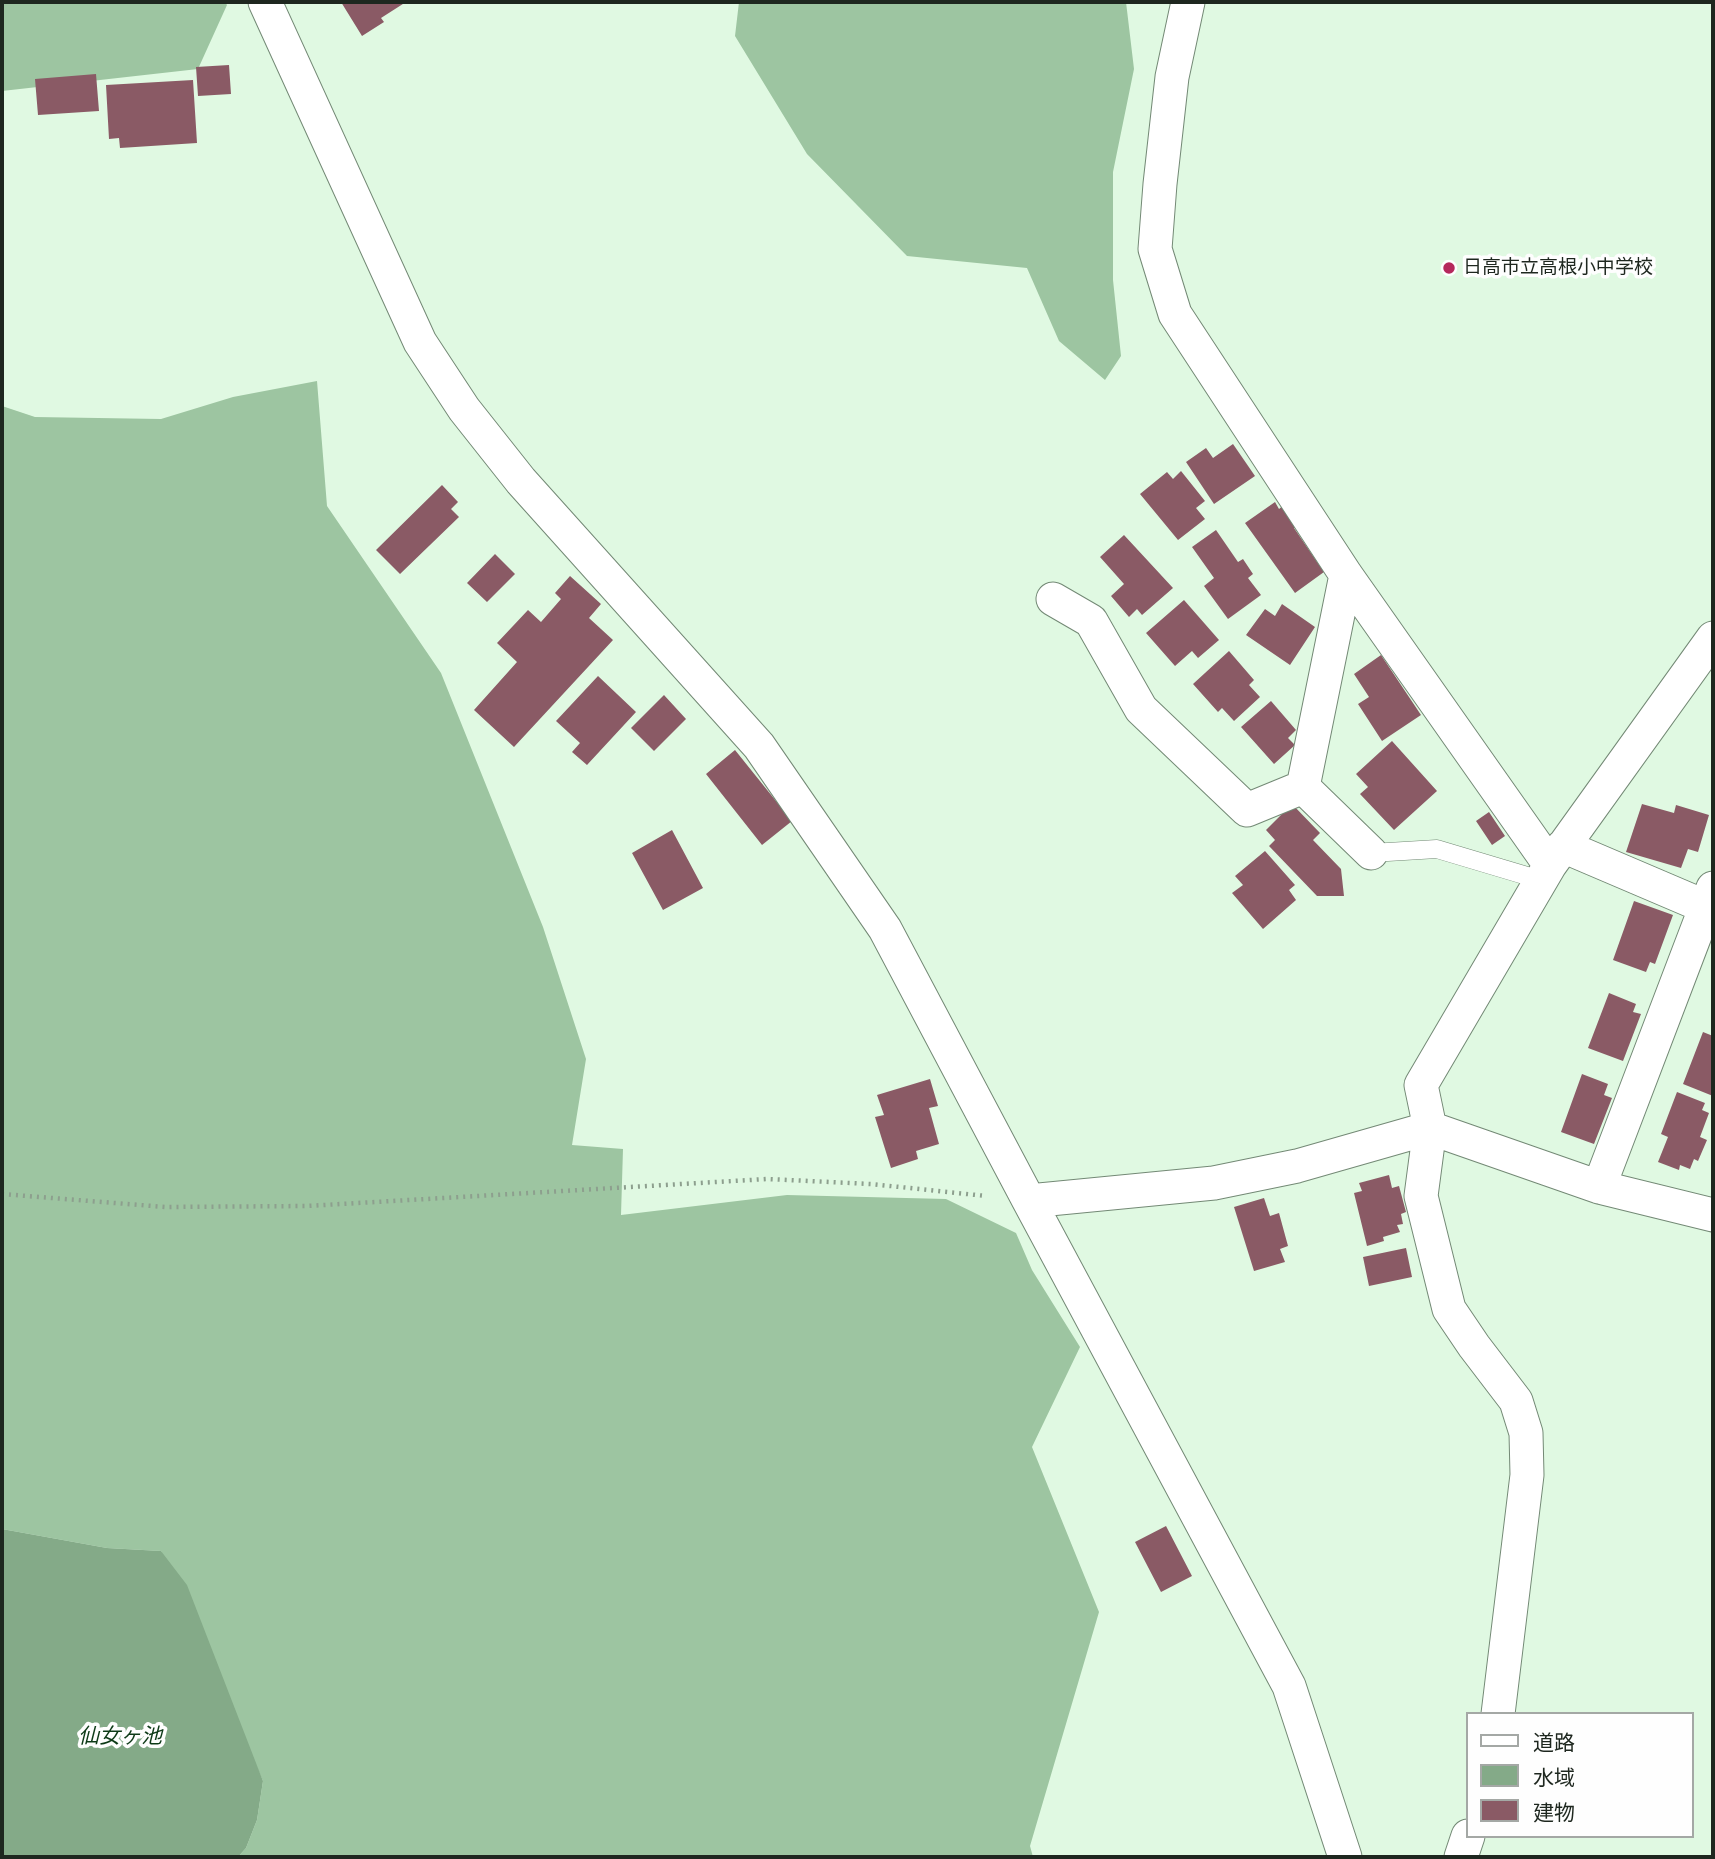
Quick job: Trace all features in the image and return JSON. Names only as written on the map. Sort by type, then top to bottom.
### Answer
[{"type":"street","points":[[265,2],[420,342],[464,410],[521,481],[759,746],[885,929],[1289,1686],[1345,1857]]},
{"type":"street","points":[[1188,2],[1172,77],[1155,249],[1175,314],[1346,575],[1551,864],[1709,898],[1599,1187]]},
{"type":"street","points":[[1303,787],[1346,575]]},
{"type":"street","points":[[1053,599],[1091,621],[1142,709],[1247,810],[1303,787]]},
{"type":"street","points":[[1498,1712],[1527,1475],[1527,1433],[1516,1401],[1449,1309],[1421,1196],[1430,1128],[1421,1085],[1551,864],[1713,638]]},
{"type":"street","points":[[1303,787],[1371,853]]},
{"type":"street","points":[[1029,1201],[1214,1183],[1297,1166],[1430,1128],[1599,1187],[1713,1215]]},
{"type":"street","points":[[1461,1857],[1467,1838]]},
{"type":"lane","points":[[1371,853],[1437,849],[1551,864]]},
{"type":"path","points":[[2,1194],[164,1207],[307,1206],[767,1179],[871,1184],[1029,1201]]},
{"type":"shaded area","points":[[2,2],[225,2],[227,5],[198,69],[2,91]]},
{"type":"shaded area","points":[[739,2],[1126,2],[1134,69],[1113,172],[1113,280],[1121,356],[1105,380],[1059,341],[1027,268],[907,256],[807,154],[735,36]]},
{"type":"shaded area","points":[[317,381],[327,506],[441,673],[543,927],[586,1059],[572,1145],[623,1149],[621,1215],[787,1195],[946,1199],[1016,1233],[1032,1270],[1080,1347],[1032,1447],[1099,1612],[1030,1846],[1033,1857],[238,1857],[246,1848],[257,1820],[263,1781],[161,1551],[107,1548],[2,1529],[2,406],[35,417],[161,419],[233,397]]},
{"type":"water","name":"仙女ヶ池","points":[[2,1529],[107,1548],[161,1551],[187,1585],[263,1781],[257,1820],[246,1848],[238,1857],[2,1857]]},
{"type":"building","points":[[341,2],[406,2],[381,18],[384,22],[362,36]]},
{"type":"building","points":[[229,65],[231,94],[198,96],[196,67]]},
{"type":"building","points":[[96,74],[99,111],[38,115],[35,79]]},
{"type":"building","points":[[193,80],[197,143],[120,148],[119,138],[109,139],[106,85]]},
{"type":"building","points":[[1233,444],[1255,476],[1214,504],[1186,462],[1206,448],[1213,458]]},
{"type":"building","points":[[1181,471],[1205,501],[1196,508],[1205,519],[1178,540],[1140,494],[1167,472],[1173,479]]},
{"type":"building","points":[[442,485],[458,502],[451,509],[459,517],[400,574],[376,550]]},
{"type":"building","points":[[1275,502],[1279,509],[1285,504],[1300,524],[1294,528],[1324,572],[1295,593],[1245,523]]},
{"type":"building","points":[[1216,530],[1238,562],[1243,559],[1253,574],[1248,578],[1261,595],[1228,619],[1204,586],[1214,578],[1192,547]]},
{"type":"building","points":[[1124,535],[1173,588],[1142,615],[1137,609],[1129,617],[1111,596],[1124,584],[1100,557]]},
{"type":"building","points":[[495,554],[515,574],[487,602],[467,583]]},
{"type":"building","points":[[570,576],[601,604],[589,618],[613,640],[514,747],[474,710],[517,662],[497,643],[528,610],[541,622],[561,599],[555,593]]},
{"type":"building","points":[[1184,600],[1219,640],[1198,658],[1192,651],[1175,666],[1146,633]]},
{"type":"building","points":[[1282,604],[1315,627],[1290,665],[1246,635],[1265,609],[1275,616]]},
{"type":"building","points":[[1229,651],[1254,680],[1249,685],[1260,697],[1234,721],[1222,708],[1218,712],[1193,684]]},
{"type":"building","points":[[1381,655],[1421,715],[1382,741],[1358,704],[1369,697],[1354,674]]},
{"type":"building","points":[[598,676],[636,712],[587,765],[572,752],[580,743],[556,721]]},
{"type":"building","points":[[664,695],[686,719],[654,751],[631,728]]},
{"type":"building","points":[[1271,701],[1296,730],[1288,738],[1295,745],[1274,764],[1241,727]]},
{"type":"building","points":[[1392,741],[1437,791],[1394,830],[1360,794],[1368,787],[1356,774]]},
{"type":"building","points":[[735,750],[792,821],[762,845],[706,774]]},
{"type":"building","points":[[1292,804],[1320,833],[1313,840],[1341,869],[1344,896],[1317,896],[1269,846],[1275,840],[1266,830]]},
{"type":"building","points":[[1642,804],[1674,813],[1676,805],[1709,815],[1698,852],[1688,849],[1681,868],[1626,852]]},
{"type":"building","points":[[1489,812],[1505,836],[1492,845],[1476,821]]},
{"type":"building","points":[[672,830],[703,888],[663,910],[632,853]]},
{"type":"building","points":[[1265,851],[1295,885],[1289,890],[1296,900],[1263,929],[1232,893],[1243,885],[1235,876]]},
{"type":"building","points":[[1634,901],[1673,915],[1655,964],[1650,962],[1646,972],[1613,960]]},
{"type":"building","points":[[1609,993],[1636,1004],[1633,1012],[1641,1014],[1623,1061],[1588,1048]]},
{"type":"building","points":[[1703,1032],[1713,1036],[1713,1096],[1683,1084]]},
{"type":"building","points":[[1582,1074],[1608,1084],[1604,1095],[1612,1098],[1594,1144],[1561,1132]]},
{"type":"building","points":[[930,1079],[938,1106],[929,1108],[939,1144],[916,1151],[918,1159],[891,1168],[875,1117],[884,1115],[877,1095]]},
{"type":"building","points":[[1677,1092],[1705,1103],[1702,1110],[1709,1113],[1700,1137],[1707,1140],[1698,1161],[1694,1159],[1690,1169],[1680,1165],[1679,1170],[1658,1162],[1668,1137],[1661,1134]]},
{"type":"building","points":[[1389,1175],[1392,1188],[1399,1186],[1406,1212],[1401,1214],[1403,1224],[1397,1225],[1400,1232],[1367,1246],[1354,1193],[1362,1191],[1359,1183]]},
{"type":"building","points":[[1264,1198],[1270,1216],[1279,1213],[1288,1246],[1280,1249],[1285,1262],[1254,1271],[1234,1207]]},
{"type":"building","points":[[1406,1248],[1412,1277],[1369,1286],[1363,1257]]},
{"type":"building","points":[[1166,1526],[1192,1576],[1161,1592],[1135,1542]]},
{"type":"place","name":"日高市立高根小中学校","points":[[1449,268]]}]
